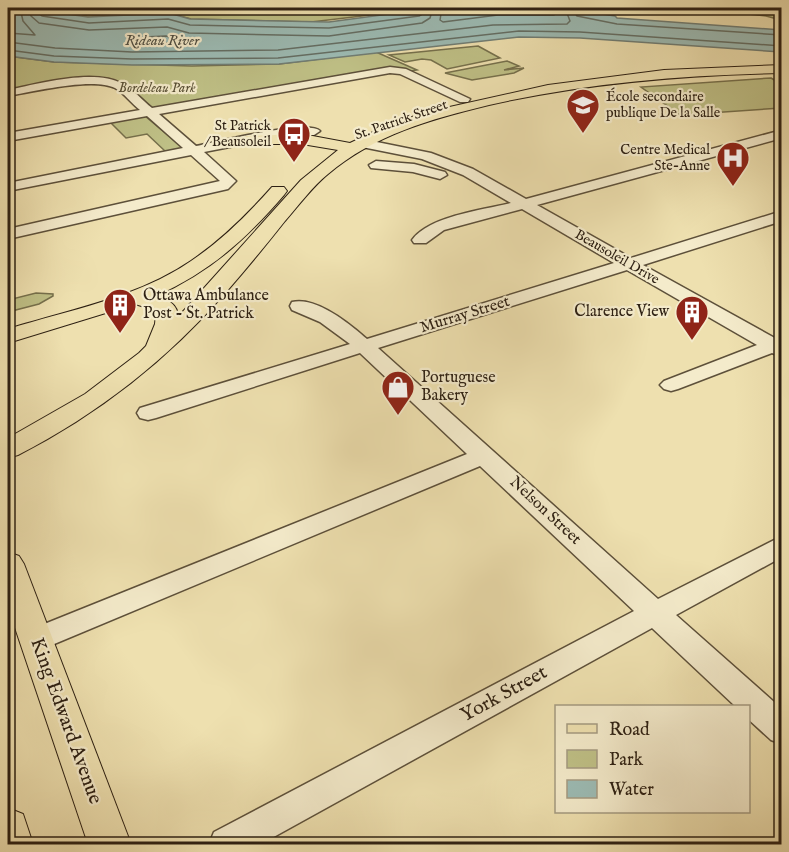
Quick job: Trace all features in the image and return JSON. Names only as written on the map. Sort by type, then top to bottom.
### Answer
[{"type":"main road","name":"St. Patrick Street","points":[[156,351],[195,314],[313,178],[348,144],[396,118],[464,99],[589,76],[696,67],[782,64]]},
{"type":"main road","name":"St. Patrick Street","points":[[15,332],[134,297],[189,272],[222,249],[309,160],[432,115],[542,90],[642,76],[782,69]]},
{"type":"main road","points":[[291,138],[307,147],[310,152],[309,160]]},
{"type":"main road","points":[[252,139],[291,138],[348,144]]},
{"type":"main road","points":[[8,449],[78,410],[156,351],[167,324],[167,311],[159,304],[134,297]]},
{"type":"main road","name":"King Edward Avenue","points":[[8,564],[110,844]]},
{"type":"main road","points":[[8,828],[12,844]]},
{"type":"street","points":[[8,137],[398,70],[464,99]]},
{"type":"street","points":[[8,93],[72,83],[100,83],[123,88],[228,180],[228,183],[8,234]]},
{"type":"street","points":[[8,187],[288,132],[314,131]]},
{"type":"street","points":[[420,240],[438,227],[782,134]]},
{"type":"street","name":"Beausoleil Drive","points":[[348,144],[452,165],[525,204],[777,349]]},
{"type":"street","points":[[376,165],[414,168],[444,176],[466,186],[504,209]]},
{"type":"street","name":"Murray Street","points":[[148,413],[782,216]]},
{"type":"street","name":"Nelson Street","points":[[299,306],[329,317],[364,346],[782,730]]},
{"type":"street","points":[[671,385],[777,349]]},
{"type":"street","points":[[37,639],[484,455]]},
{"type":"street","name":"York Street","points":[[227,844],[782,545]]},
{"type":"green space","points":[[39,8],[430,8],[311,22],[191,19],[169,13],[88,16]]},
{"type":"green space","points":[[711,8],[752,8],[781,12],[781,20],[714,10]]},
{"type":"green space","points":[[478,46],[500,58],[447,69],[431,60],[405,62],[389,55]]},
{"type":"green space","name":"Bordeleau Park","points":[[376,52],[417,70],[405,72],[400,70],[151,112],[127,90],[112,84],[66,84],[8,93],[8,56],[54,62],[192,66],[279,64]]},
{"type":"green space","points":[[507,61],[519,66],[504,70],[524,68],[514,73],[472,80],[445,73]]},
{"type":"green space","points":[[771,78],[781,84],[781,108],[680,115],[641,87]]},
{"type":"green space","points":[[145,116],[184,149],[166,152],[147,134],[126,138],[110,122]]},
{"type":"green space","points":[[36,293],[53,294],[53,296],[39,304],[8,312],[8,300]]},
{"type":"water","name":"Rideau River","points":[[8,8],[38,8],[88,17],[169,13],[190,19],[329,22],[434,8],[563,8],[617,18],[781,30],[781,52],[580,38],[519,37],[279,64],[132,65],[54,62],[8,56]]},
{"type":"place","name":"École secondaire publique De la Salle","points":[[583,134]]},
{"type":"place","name":"St Patrick / Beausoleil","points":[[294,163]]},
{"type":"place","name":"Centre Medical Ste-Anne","points":[[733,187]]},
{"type":"place","name":"Ottawa Ambulance Post - St. Patrick","points":[[120,334]]},
{"type":"place","name":"Clarence View","points":[[692,341]]},
{"type":"place","name":"Portuguese Bakery","points":[[398,416]]}]
